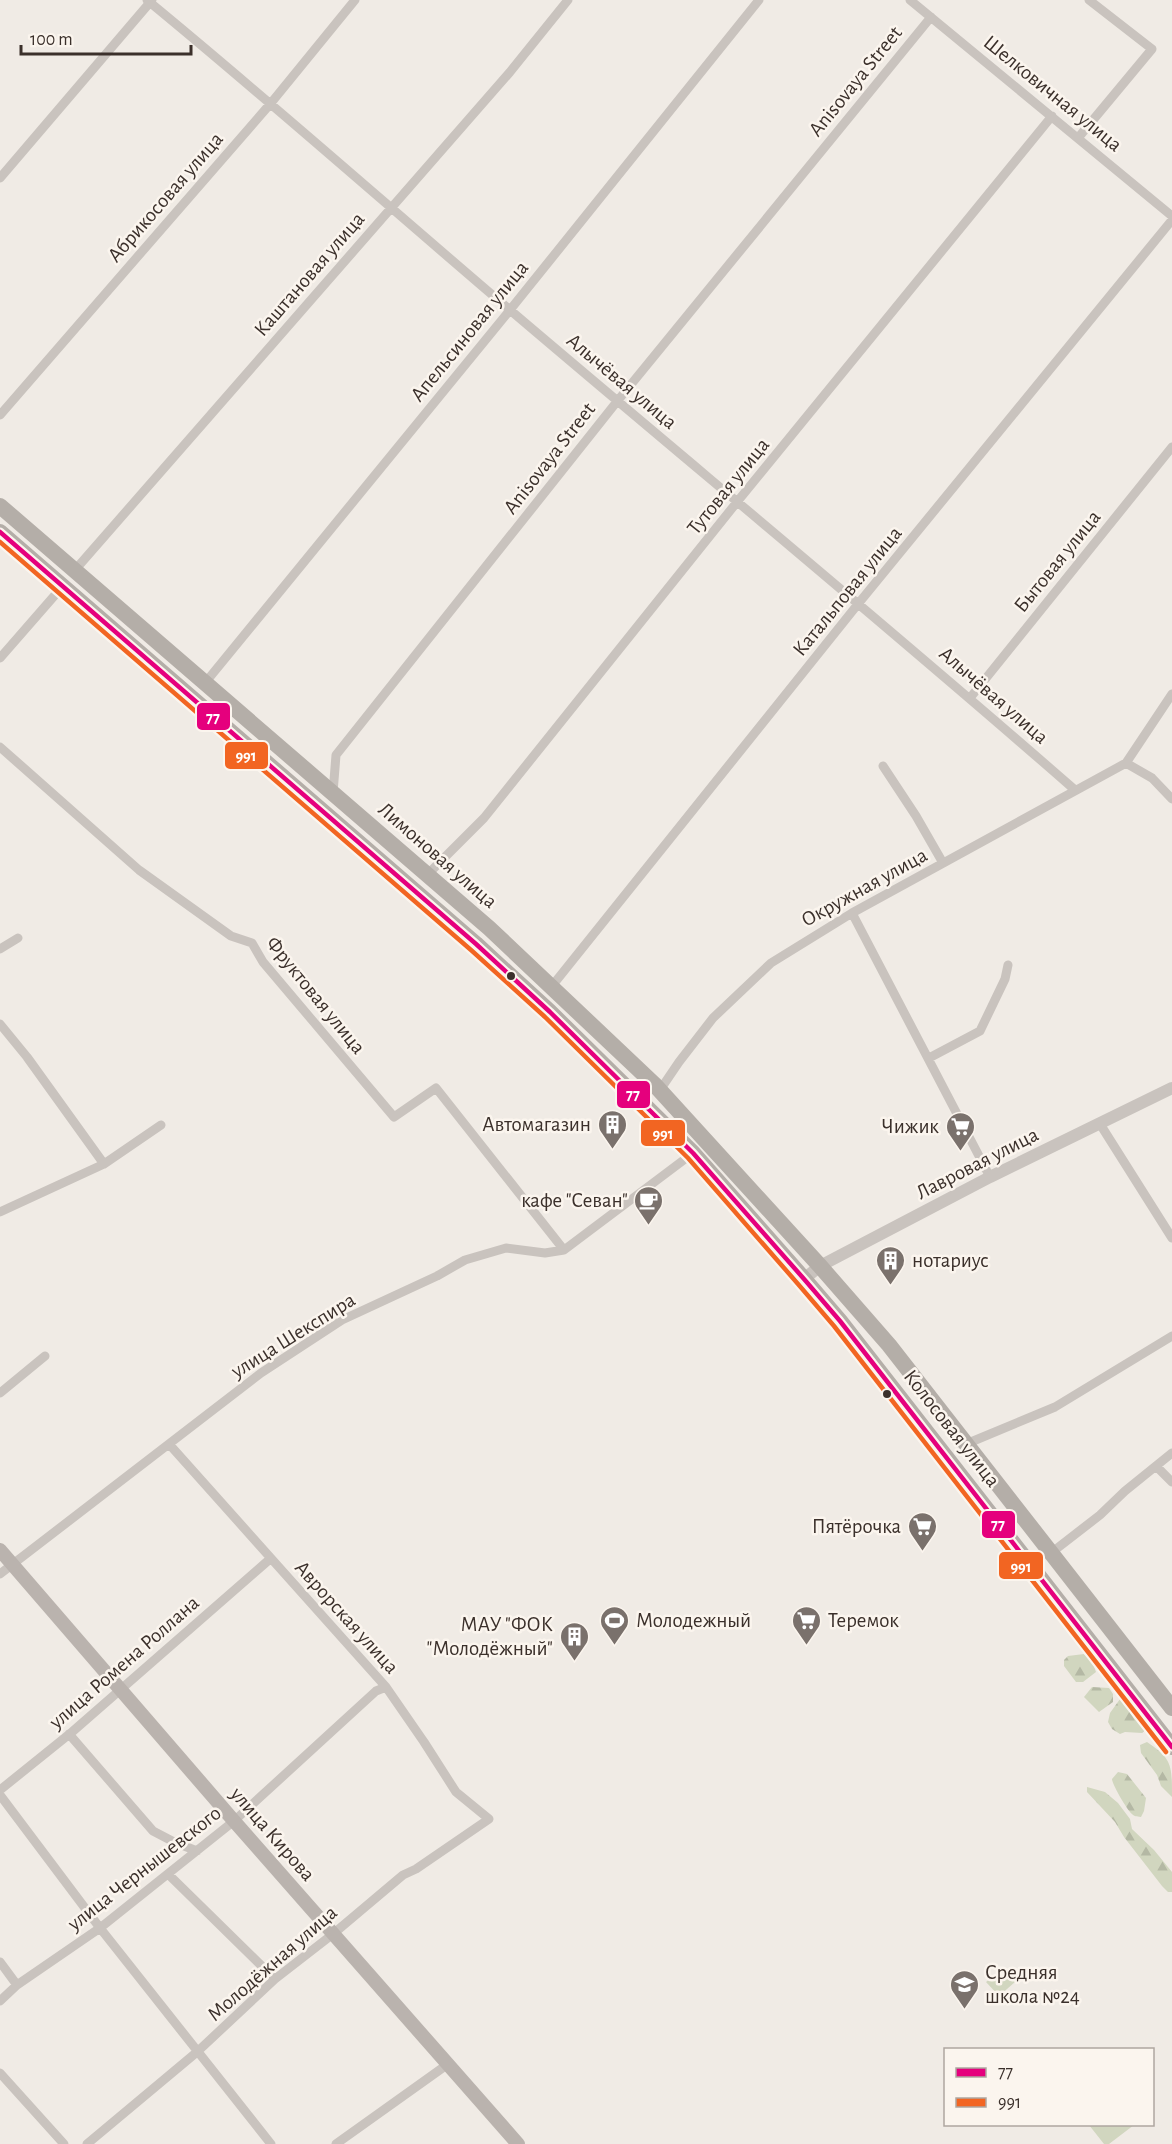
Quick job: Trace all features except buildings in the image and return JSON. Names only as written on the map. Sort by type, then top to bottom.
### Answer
[{"type":"highway","name":"Лимоновая улица","points":[[0,506],[333,793],[552,986],[660,1090],[820,1266]]},
{"type":"highway","name":"Лимоновая улица","points":[[0,532],[476,944],[550,1012],[693,1153],[804,1279]]},
{"type":"highway","name":"Колосовая улица","points":[[820,1266],[889,1345],[1172,1708]]},
{"type":"highway","name":"Колосовая улица","points":[[804,1279],[847,1330],[1172,1747]]},
{"type":"main road","name":"улица Кирова","points":[[0,1550],[516,2143]]},
{"type":"street","name":"Абрикосовая улица","points":[[0,415],[270,103],[355,0]]},
{"type":"street","name":"Каштановая улица","points":[[75,570],[510,72],[568,0]]},
{"type":"street","name":"Апельсиновая улица","points":[[205,683],[510,310],[759,0]]},
{"type":"street","name":"Шелковичная улица","points":[[911,0],[1172,216]]},
{"type":"street","points":[[1078,138],[1152,49],[1089,0]]},
{"type":"street","name":"Алычёвая улица","points":[[149,1],[510,310],[970,698],[1075,790]]},
{"type":"street","points":[[0,178],[149,1]]},
{"type":"street","name":"Anisovaya Street","points":[[333,793],[336,755],[618,400],[931,16]]},
{"type":"street","name":"Тутовая улица","points":[[427,875],[484,818],[737,502],[1052,116]]},
{"type":"street","name":"Катальповая улица","points":[[552,986],[858,604],[1172,220]]},
{"type":"street","name":"Бытовая улица","points":[[970,698],[1172,447]]},
{"type":"street","points":[[0,657],[62,587]]},
{"type":"street","points":[[1172,694],[1126,763],[1152,777],[1172,799]]},
{"type":"street","name":"Фруктовая улица","points":[[0,747],[140,870],[231,936],[252,943],[263,962],[394,1117],[436,1088],[564,1250]]},
{"type":"street","name":"Окружная улица","points":[[660,1090],[713,1018],[771,963],[852,913],[1126,763]]},
{"type":"street","points":[[883,766],[943,863]]},
{"type":"street","points":[[852,913],[990,1177]]},
{"type":"street","points":[[0,949],[18,938]]},
{"type":"street","points":[[929,1058],[980,1031],[1005,979],[1008,965]]},
{"type":"street","points":[[0,1024],[27,1057],[104,1164]]},
{"type":"street","name":"Лавровая улица","points":[[804,1279],[820,1266],[990,1177],[1172,1088]]},
{"type":"street","points":[[1100,1124],[1172,1238]]},
{"type":"street","points":[[0,1212],[104,1164],[161,1125]]},
{"type":"street","points":[[564,1250],[693,1153]]},
{"type":"street","name":"улица Шекспира","points":[[0,1574],[261,1373],[342,1320],[437,1276],[465,1260],[506,1248],[545,1253],[564,1250]]},
{"type":"street","points":[[966,1444],[1055,1407],[1172,1336]]},
{"type":"street","points":[[0,1393],[45,1356]]},
{"type":"street","name":"Аврорская улица","points":[[169,1444],[386,1687],[456,1792],[489,1819]]},
{"type":"street","points":[[1051,1553],[1100,1515],[1172,1453]]},
{"type":"street","points":[[1156,1466],[1172,1482]]},
{"type":"street","name":"улица Ромена Роллана","points":[[0,1790],[122,1690],[270,1558]]},
{"type":"street","name":"улица Чернышевского","points":[[0,2001],[17,1985],[100,1928],[234,1821],[376,1690],[386,1687]]},
{"type":"street","points":[[69,1734],[153,1831],[197,1851]]},
{"type":"street","points":[[0,1795],[100,1928],[271,2144]]},
{"type":"street","name":"Молодёжная улица","points":[[87,2144],[197,2052],[275,1979],[403,1875],[416,1869],[489,1819]]},
{"type":"street","points":[[168,1874],[275,1979]]},
{"type":"street","points":[[0,1962],[17,1985]]},
{"type":"street","points":[[336,2144],[448,2064]]},
{"type":"street","points":[[0,2073],[64,2144]]},
{"type":"green space","points":[[1084,1654],[1092,1661],[1096,1672],[1083,1682],[1076,1682],[1064,1666],[1064,1660],[1068,1656]]},
{"type":"green space","points":[[1092,1687],[1109,1688],[1113,1694],[1113,1702],[1099,1712],[1084,1697]]},
{"type":"green space","points":[[1120,1699],[1129,1703],[1131,1712],[1146,1729],[1142,1733],[1120,1734],[1112,1729],[1108,1722],[1110,1713]]},
{"type":"green space","points":[[1147,1742],[1169,1763],[1172,1797],[1161,1786],[1157,1775],[1141,1753],[1140,1745]]},
{"type":"green space","points":[[1118,1772],[1127,1774],[1146,1798],[1141,1817],[1134,1816],[1130,1812],[1117,1791],[1112,1779]]},
{"type":"green space","points":[[1087,1787],[1105,1792],[1118,1803],[1130,1819],[1132,1829],[1154,1850],[1172,1872],[1172,1892],[1168,1892],[1162,1886],[1115,1822],[1087,1792]]},
{"type":"green space","points":[[1003,1968],[1015,1982],[999,1996],[986,1982]]},
{"type":"green space","points":[[1090,2126],[1133,2126],[1109,2144],[1104,2144]]},
{"type":"transit line","name":"77","points":[[0,532],[476,944],[550,1012],[693,1153],[840,1321],[1172,1747]]},
{"type":"transit line","name":"991","points":[[0,542],[471,950],[545,1017],[688,1158],[834,1326],[1166,1752]]},
{"type":"place","name":"Автомагазин","points":[[612,1150]]},
{"type":"place","name":"Чижик","points":[[960,1152]]},
{"type":"place","name":"кафе \"Севан\"","points":[[649,1226]]},
{"type":"place","name":"нотариус","points":[[891,1286]]},
{"type":"place","name":"Пятёрочка","points":[[922,1552]]},
{"type":"place","name":"Молодежный","points":[[615,1646]]},
{"type":"place","name":"Теремок","points":[[807,1646]]},
{"type":"place","name":"МАУ \"ФОК \"Молодёжный\"","points":[[574,1662]]},
{"type":"place","name":"Средняя школа №24","points":[[964,2010]]}]
